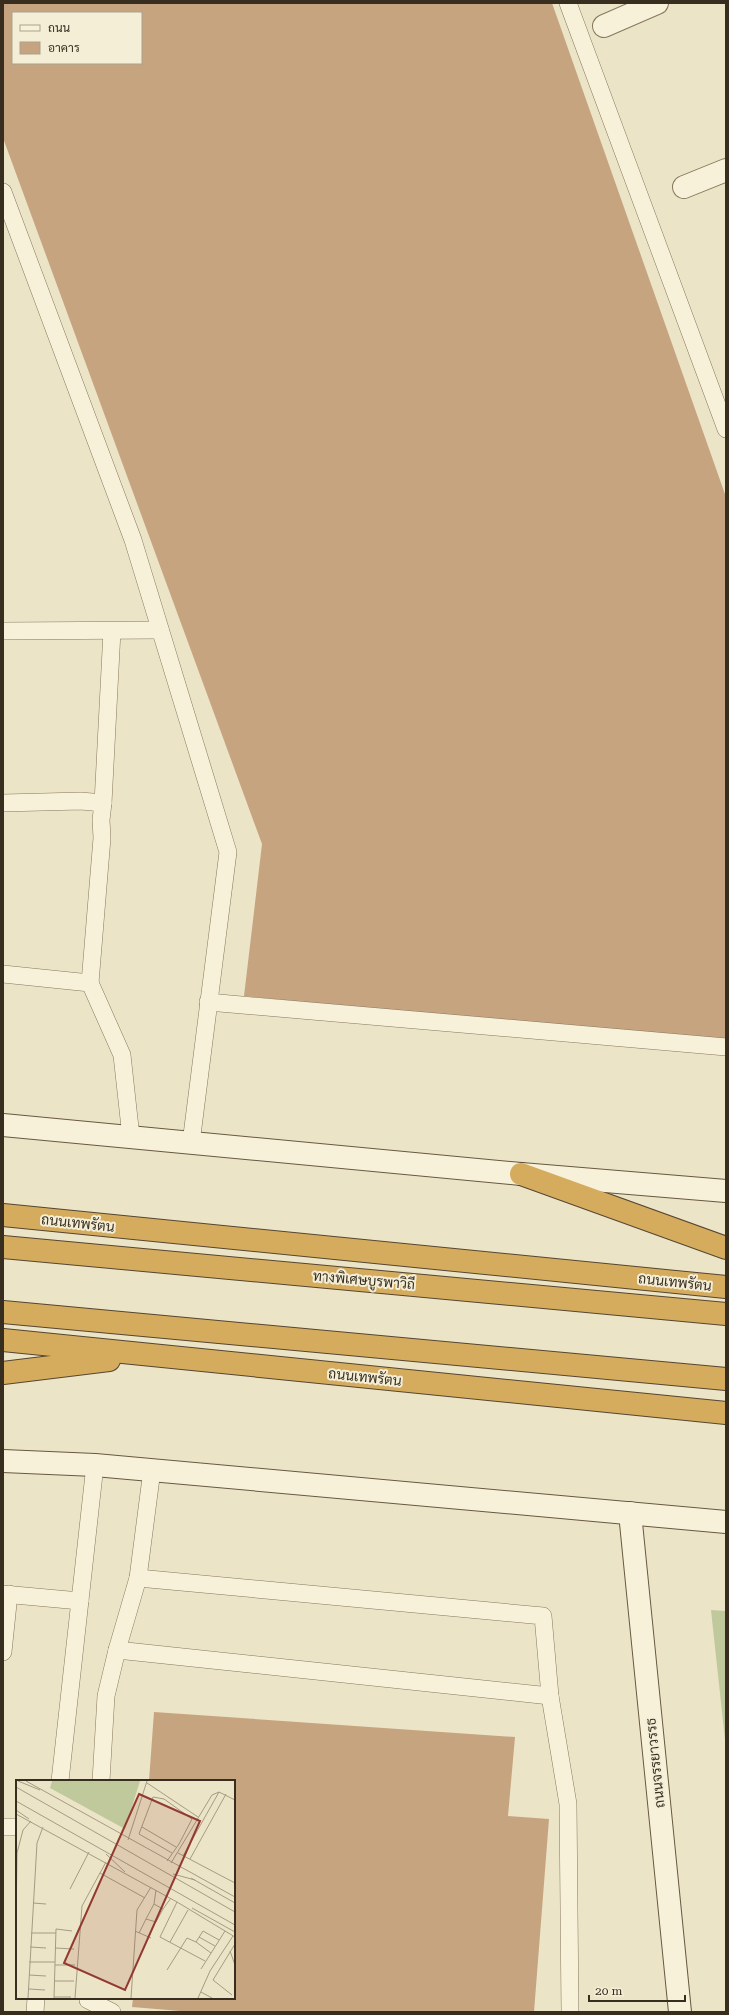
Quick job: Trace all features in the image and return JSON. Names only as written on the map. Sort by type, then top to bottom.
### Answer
[{"type":"highway","points":[[521,1174],[726,1248]]},
{"type":"highway","name":"ถนนเทพรัตน","points":[[3,1215],[726,1288]]},
{"type":"highway","name":"ทางพิเศษบูรพาวิถี","points":[[3,1247],[726,1314]]},
{"type":"highway","points":[[3,1312],[726,1379]]},
{"type":"highway","name":"ถนนเทพรัตน","points":[[3,1340],[726,1413]]},
{"type":"highway","points":[[3,1374],[146,1355]]},
{"type":"main road","points":[[604,26],[657,3]]},
{"type":"main road","points":[[684,187],[726,170]]},
{"type":"main road","points":[[3,1125],[521,1174],[726,1191]]},
{"type":"main road","points":[[3,1448],[86,1464]]},
{"type":"main road","points":[[3,1460],[86,1464],[726,1522]]},
{"type":"main road","name":"ถนนจรรยาวรรธ","points":[[630,1513],[677,2012]]},
{"type":"lane","points":[[568,3],[726,429]]},
{"type":"lane","points":[[3,192],[133,540],[228,852],[191,1143]]},
{"type":"lane","points":[[3,631],[160,630]]},
{"type":"lane","points":[[112,631],[101,820],[102,838],[90,983],[122,1055],[131,1137]]},
{"type":"lane","points":[[3,803],[103,803]]},
{"type":"lane","points":[[3,974],[90,983]]},
{"type":"lane","points":[[208,1002],[726,1047]]},
{"type":"lane","points":[[60,1780],[80,1601],[86,1464]]},
{"type":"lane","points":[[101,1780],[106,1696],[117,1650],[138,1578],[152,1470]]},
{"type":"lane","points":[[138,1578],[544,1616],[550,1696],[568,1804],[570,2012]]},
{"type":"lane","points":[[3,1652],[6,1594],[80,1601]]},
{"type":"lane","points":[[117,1650],[550,1696]]},
{"type":"lane","points":[[3,1827],[16,1827]]},
{"type":"lane","points":[[35,2012],[36,1999]]},
{"type":"lane","points":[[88,1999],[112,2012]]},
{"type":"green space","points":[[711,1610],[726,1611],[726,1749]]},
{"type":"building","points":[[3,3],[552,3],[726,497],[726,1044],[244,996],[262,844],[3,138]]},
{"type":"building","points":[[154,1712],[515,1737],[508,1816],[549,1819],[534,2012],[192,2012],[132,2007],[133,1999],[235,1999],[235,1780],[149,1780]]}]
